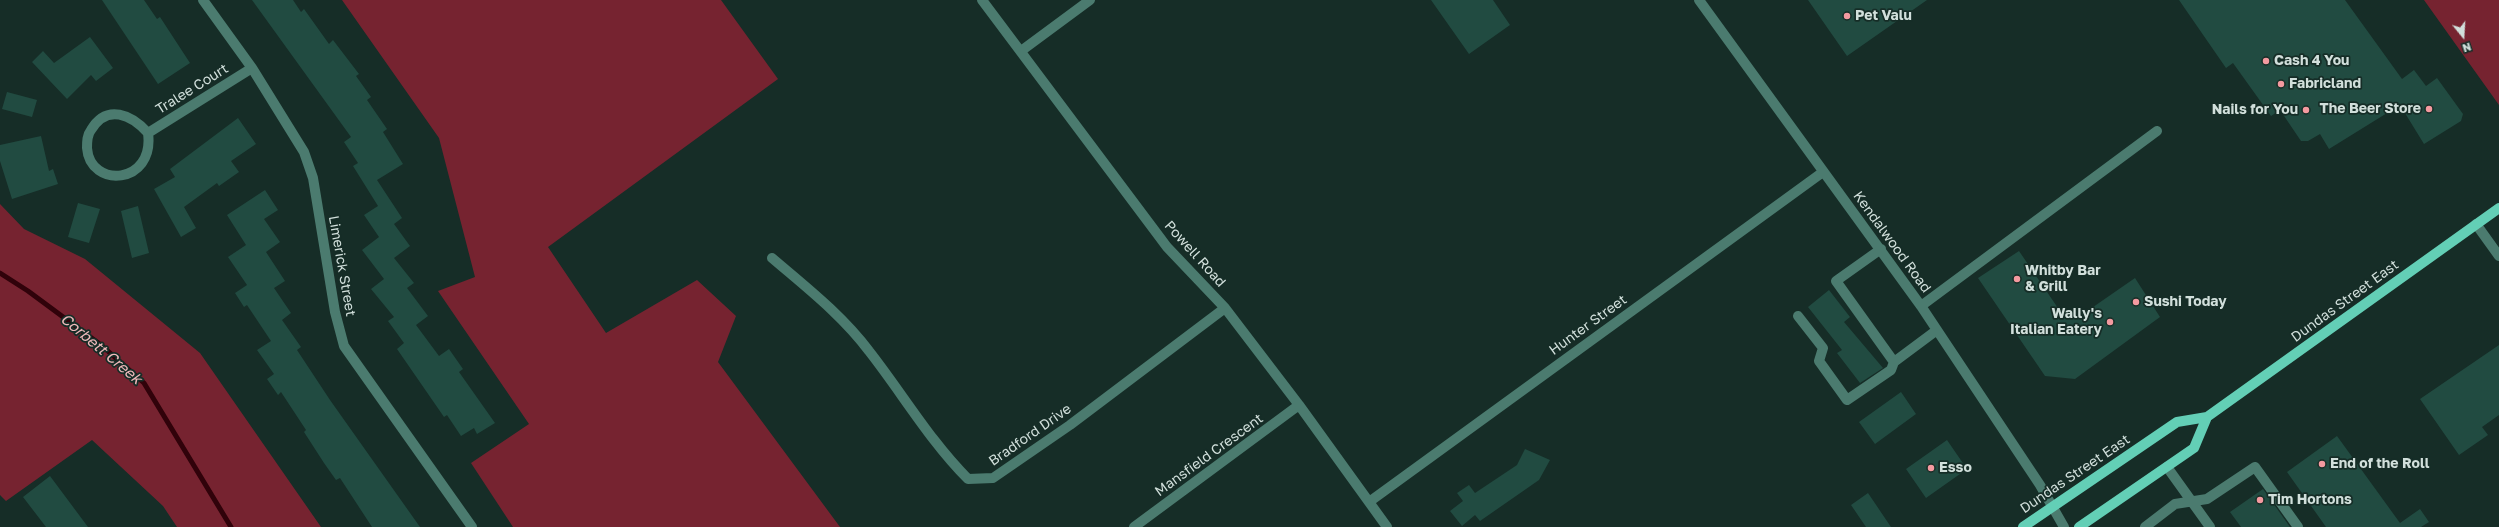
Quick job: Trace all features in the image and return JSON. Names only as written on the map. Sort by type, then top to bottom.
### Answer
[{"type":"main road","name":"Dundas Street East","points":[[2023,527],[2177,422],[2208,417],[2499,208]]},
{"type":"main road","name":"Dundas Street East","points":[[2079,527],[2194,448],[2208,417]]},
{"type":"street","name":"Limerick Street","points":[[203,0],[252,68],[304,152],[313,178],[335,312],[344,346],[472,527]]},
{"type":"street","name":"Powell Road","points":[[982,0],[1167,247],[1225,308],[1300,405],[1387,527]]},
{"type":"street","points":[[1021,51],[1090,0]]},
{"type":"street","name":"Kendalwood Road","points":[[1699,0],[1921,306],[2052,506],[2064,527]]},
{"type":"street","name":"Tralee Court","points":[[148,133],[252,68]]},
{"type":"street","name":"Tralee Court","points":[[113,114],[127,115],[137,121],[148,133],[149,151],[144,161],[137,169],[125,175],[111,176],[101,171],[92,163],[88,154],[87,141],[90,130],[101,119],[113,114]]},
{"type":"street","points":[[1921,306],[2157,131]]},
{"type":"street","name":"Hunter Street","points":[[1369,502],[1823,172]]},
{"type":"street","points":[[2476,224],[2499,256]]},
{"type":"street","points":[[1881,250],[1836,281],[1894,362]]},
{"type":"street","name":"Bradford Drive","points":[[772,258],[844,320],[900,392],[947,458],[968,479],[993,478],[1070,425],[1225,308]]},
{"type":"street","points":[[1798,316],[1823,348],[1819,361],[1847,400],[1891,370],[1894,362],[1937,330]]},
{"type":"street","name":"Mansfield Crescent","points":[[1134,527],[1300,405]]},
{"type":"street","points":[[2167,466],[2210,527]]},
{"type":"street","points":[[2145,527],[2175,504],[2207,499],[2254,467],[2298,527]]},
{"type":"shaded area","points":[[342,0],[721,0],[778,79],[548,247],[606,333],[697,280],[736,316],[718,362],[840,527],[513,527],[471,463],[529,424],[438,291],[475,277],[439,138]]},
{"type":"shaded area","points":[[2424,0],[2499,0],[2499,105]]},
{"type":"shaded area","points":[[0,204],[24,229],[85,259],[200,353],[321,527],[177,527],[163,506],[92,440],[6,501],[0,495]]},
{"type":"building","points":[[102,0],[144,0],[157,19],[160,17],[190,63],[158,84]]},
{"type":"building","points":[[252,0],[293,0],[301,12],[304,9],[329,44],[333,40],[359,74],[356,76],[371,97],[367,100],[387,129],[383,132],[403,164],[377,180],[402,218],[394,224],[410,246],[394,258],[414,283],[407,288],[428,316],[416,325],[439,356],[449,349],[463,369],[459,372],[495,423],[477,434],[474,428],[461,436],[447,415],[444,417],[397,349],[404,343],[388,321],[394,317],[371,289],[384,279],[362,250],[379,237],[364,215],[378,206],[353,166],[358,163],[344,142],[351,137]]},
{"type":"building","points":[[1431,0],[1493,0],[1510,25],[1469,54]]},
{"type":"building","points":[[1808,0],[1927,0],[1847,56]]},
{"type":"building","points":[[2179,0],[2345,0],[2402,79],[2414,70],[2426,86],[2437,78],[2463,114],[2461,121],[2424,144],[2400,105],[2329,149],[2320,134],[2308,141],[2301,141],[2280,110],[2271,116],[2233,63],[2226,68]]},
{"type":"building","points":[[90,37],[113,68],[96,81],[91,75],[67,99],[32,62],[43,51],[54,63]]},
{"type":"building","points":[[7,92],[37,100],[32,117],[2,109]]},
{"type":"building","points":[[238,118],[256,144],[231,161],[239,172],[219,186],[217,183],[184,207],[196,228],[181,237],[154,189],[175,177],[170,169]]},
{"type":"building","points":[[41,136],[49,171],[53,169],[58,184],[12,199],[0,161],[0,145]]},
{"type":"building","points":[[265,190],[278,210],[264,219],[280,242],[266,252],[285,281],[274,288],[291,313],[282,320],[301,347],[297,350],[330,400],[420,527],[372,527],[340,478],[336,480],[324,463],[304,432],[306,430],[281,392],[278,395],[267,379],[274,374],[257,350],[271,341],[247,305],[244,307],[235,293],[247,285],[228,257],[246,245],[227,215]]},
{"type":"building","points":[[78,203],[100,209],[89,243],[68,237]]},
{"type":"building","points":[[138,206],[149,253],[132,258],[121,211]]},
{"type":"building","points":[[2019,251],[2060,311],[2083,314],[2135,278],[2160,317],[2075,379],[2045,376],[1978,278]]},
{"type":"building","points":[[1829,290],[1850,317],[1844,322],[1883,368],[1860,383],[1837,353],[1842,350],[1808,307]]},
{"type":"building","points":[[2499,345],[2499,415],[2482,427],[2488,435],[2459,455],[2420,399]]},
{"type":"building","points":[[1901,392],[1916,414],[1875,444],[1859,422]]},
{"type":"building","points":[[2337,436],[2400,523],[2420,509],[2429,522],[2421,527],[2326,527],[2287,472]]},
{"type":"building","points":[[1947,440],[1967,469],[1926,498],[1906,469]]},
{"type":"building","points":[[1525,449],[1550,460],[1539,480],[1480,521],[1475,515],[1462,526],[1450,511],[1463,501],[1457,493],[1469,485],[1475,493],[1517,465]]},
{"type":"building","points":[[50,476],[88,527],[46,527],[23,497]]},
{"type":"building","name":"Tim Hortons","points":[[2263,489],[2290,527],[2241,527],[2230,512]]},
{"type":"building","points":[[1868,493],[1891,527],[1866,527],[1851,505]]},
{"type":"waterway","name":"Corbett Creek","points":[[0,273],[28,291],[101,345],[144,383],[231,527]]},
{"type":"place","name":"Pet Valu","points":[[1847,16]]},
{"type":"place","name":"Cash 4 You","points":[[2266,61]]},
{"type":"place","name":"Fabricland","points":[[2281,84]]},
{"type":"place","name":"The Beer Store","points":[[2429,109]]},
{"type":"place","name":"Nails for You","points":[[2306,110]]},
{"type":"place","name":"Whitby Bar & Grill","points":[[2017,279]]},
{"type":"place","name":"Sushi Today","points":[[2136,302]]},
{"type":"place","name":"Wally's Italian Eatery","points":[[2110,322]]},
{"type":"place","name":"End of the Roll","points":[[2322,464]]},
{"type":"place","name":"Esso","points":[[1931,468]]},
{"type":"place","name":"Tim Hortons","points":[[2260,500]]}]
